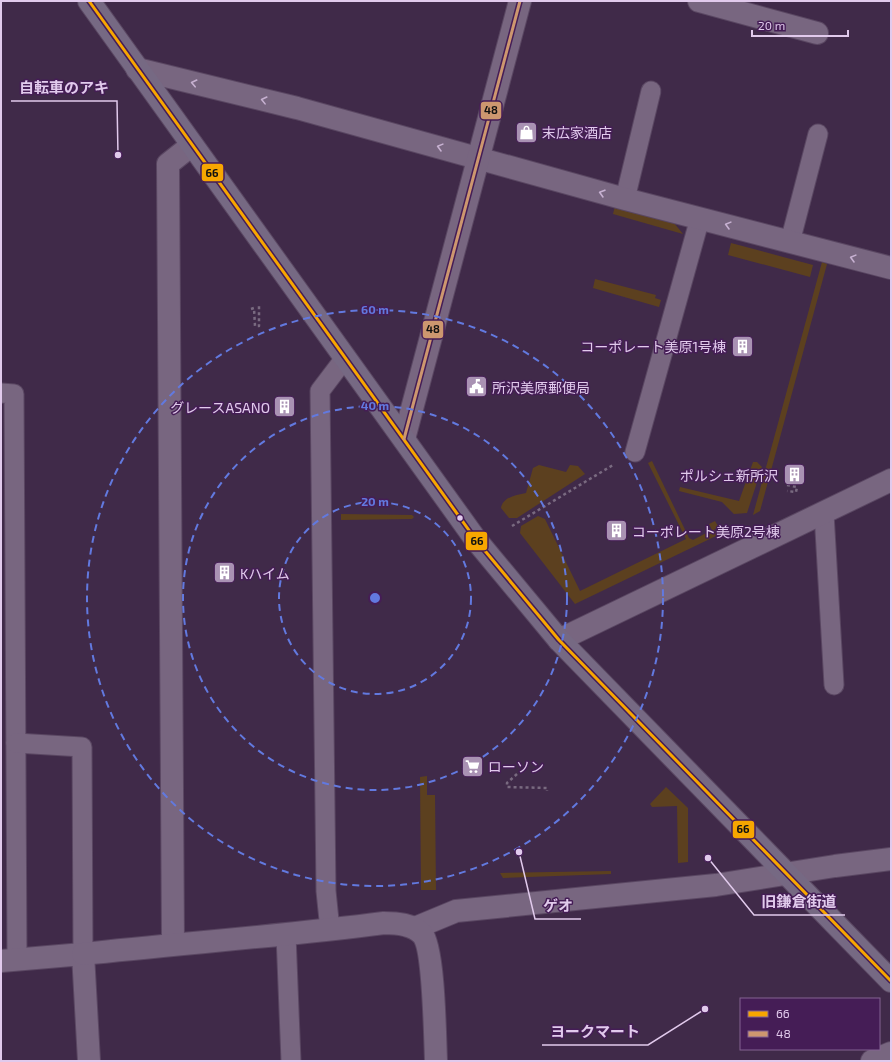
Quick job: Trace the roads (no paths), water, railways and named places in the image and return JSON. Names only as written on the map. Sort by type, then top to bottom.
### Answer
[{"type":"main road","points":[[89,1],[468,530],[559,640],[891,981]]},
{"type":"street","points":[[404,439],[520,1]]},
{"type":"street","points":[[699,1],[818,33]]},
{"type":"street","points":[[137,69],[297,108],[625,199],[891,268]]},
{"type":"street","points":[[173,944],[168,164],[192,145]]},
{"type":"street","points":[[559,640],[891,480]]},
{"type":"street","points":[[415,928],[456,911],[752,880],[787,873],[891,859]]},
{"type":"street","points":[[9,961],[173,944],[286,935],[384,923],[398,923],[415,928],[422,934],[430,955],[436,1061]]},
{"type":"street","points":[[84,954],[89,1061]]},
{"type":"street","points":[[872,1061],[891,1053]]},
{"type":"lane","points":[[625,199],[651,91]]},
{"type":"lane","points":[[790,242],[818,134]]},
{"type":"lane","points":[[635,452],[700,218]]},
{"type":"lane","points":[[330,930],[326,891],[320,391],[345,358]]},
{"type":"lane","points":[[1,394],[14,394],[16,743],[9,961]]},
{"type":"lane","points":[[824,513],[834,685]]},
{"type":"lane","points":[[16,743],[82,747],[84,954]]},
{"type":"lane","points":[[286,935],[291,1061]]},
{"type":"place","name":"末広家酒店","points":[[527,132]]},
{"type":"place","name":"自転車のアキ","points":[[118,155]]},
{"type":"place","name":"コーポレート美原1号棟","points":[[742,346]]},
{"type":"place","name":"所沢美原郵便局","points":[[477,387]]},
{"type":"place","name":"グレースASANO","points":[[285,407]]},
{"type":"place","name":"ポルシェ新所沢","points":[[794,475]]},
{"type":"place","name":"コーポレート美原2号棟","points":[[616,531]]},
{"type":"place","name":"Kハイム","points":[[224,573]]},
{"type":"place","name":"ローソン","points":[[472,766]]},
{"type":"place","name":"ゲオ","points":[[519,852]]},
{"type":"place","name":"旧鎌倉街道","points":[[708,858]]},
{"type":"place","name":"ヨークマート","points":[[705,1009]]}]
